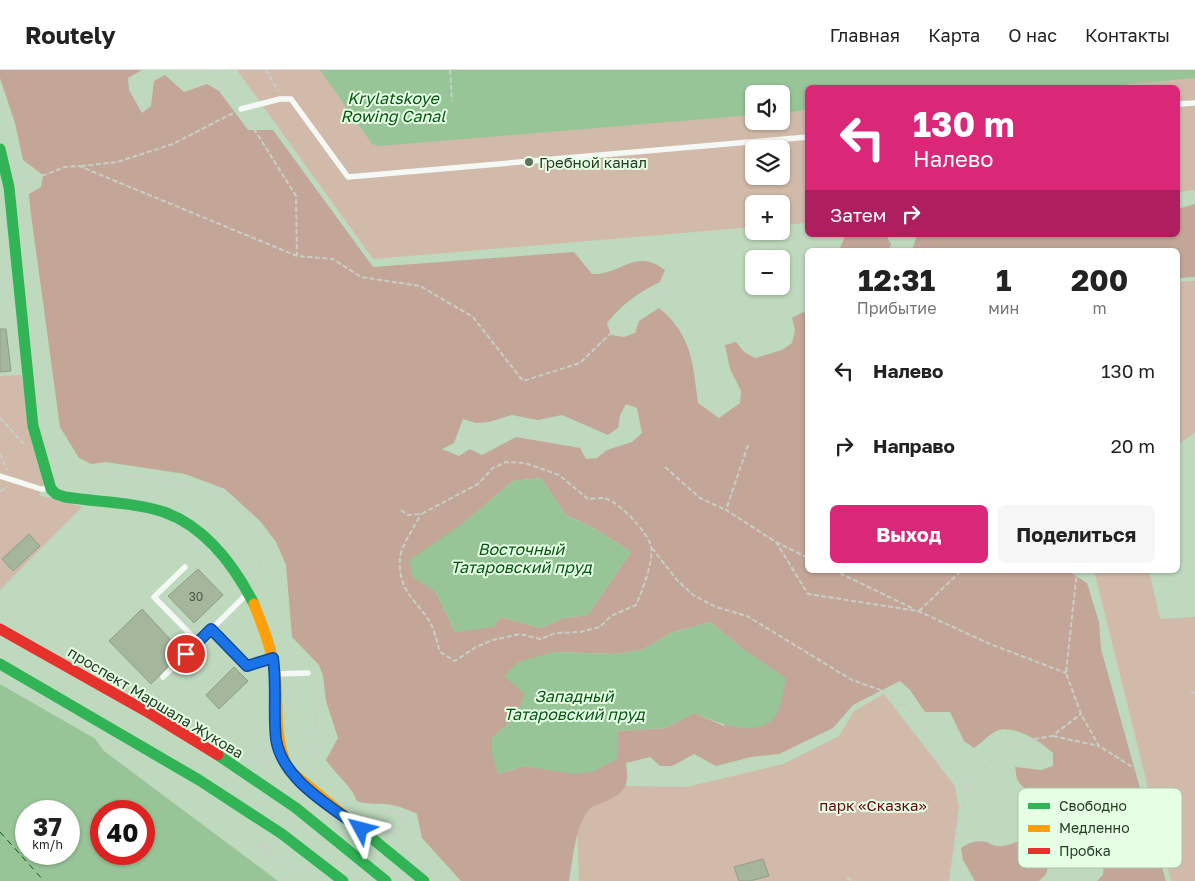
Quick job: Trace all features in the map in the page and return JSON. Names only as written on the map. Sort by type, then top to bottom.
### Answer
[{"type":"street","points":[[0,149],[9,187],[33,426],[51,489],[56,494],[65,497],[164,512],[185,522],[204,536],[252,588],[273,658],[278,751],[289,770],[424,881]]},
{"type":"street","name":"проспект Маршала Жукова","points":[[0,629],[181,730],[278,793],[331,834],[386,881]]},
{"type":"street","points":[[0,664],[199,780],[282,834],[343,881]]},
{"type":"lane","points":[[241,109],[280,99],[292,99],[348,178],[805,137]]},
{"type":"lane","points":[[1180,104],[1195,103]]},
{"type":"lane","points":[[0,476],[41,489],[51,489]]},
{"type":"lane","points":[[185,567],[154,597],[198,642]]},
{"type":"lane","points":[[163,677],[252,588]]},
{"type":"lane","points":[[211,629],[247,666],[273,658]]},
{"type":"lane","points":[[275,674],[308,673]]},
{"type":"path","points":[[212,70],[241,109],[296,196],[297,256]]},
{"type":"path","points":[[266,70],[273,86],[279,92],[292,99]]},
{"type":"path","points":[[450,70],[452,101]]},
{"type":"path","points":[[9,187],[30,183],[66,167],[117,162],[173,144],[241,109]]},
{"type":"path","points":[[79,166],[297,256],[333,259],[361,277],[420,286],[473,317],[523,381],[580,364],[645,300],[689,286]]},
{"type":"path","points":[[0,418],[28,447]]},
{"type":"path","points":[[726,510],[748,445]]},
{"type":"path","points":[[0,454],[7,466],[7,477]]},
{"type":"path","points":[[401,510],[408,515],[421,514],[478,484],[492,468],[506,462],[525,463],[559,475],[588,499],[607,499],[627,513],[648,538],[652,547],[677,580],[693,595],[716,607],[747,616],[852,680],[889,693],[914,715],[924,729],[935,756],[969,788]]},
{"type":"path","points":[[664,467],[700,498],[726,510],[776,542],[805,556]]},
{"type":"path","points":[[102,472],[170,481],[217,490],[230,498],[250,516],[264,543],[252,588]]},
{"type":"path","points":[[164,512],[170,481]]},
{"type":"path","points":[[421,514],[399,557],[402,581],[410,600],[426,616],[434,632],[440,652],[455,661],[476,647],[493,640],[520,634],[540,639],[556,633],[580,632],[600,627],[611,616],[636,605],[645,584],[652,547]]},
{"type":"path","points":[[776,542],[808,594],[918,611]]},
{"type":"path","points":[[839,573],[990,644],[1066,674]]},
{"type":"path","points":[[918,611],[959,573]]},
{"type":"path","points":[[1076,573],[1066,674],[1081,714],[1100,746]]},
{"type":"path","points":[[308,673],[317,680],[319,688],[316,727],[323,742],[320,747],[306,754],[311,761]]},
{"type":"path","points":[[1191,691],[1195,693]]},
{"type":"path","points":[[1052,736],[1081,714]]},
{"type":"path","points":[[307,771],[311,761],[318,756],[308,745],[306,738],[316,727]]},
{"type":"path","points":[[959,881],[953,861],[959,820],[969,788],[986,766],[1006,748],[1029,740],[1052,736],[1100,746],[1134,768]]},
{"type":"path","points":[[252,758],[262,764],[266,760],[269,755],[260,748],[255,753],[263,759],[271,765]]},
{"type":"path","points":[[392,811],[406,812],[410,816],[403,824],[399,830],[393,832],[386,831],[382,822],[383,815],[392,811]]},
{"type":"path","points":[[399,813],[403,824]]},
{"type":"path","points":[[260,841],[272,850],[267,856],[258,849],[260,844],[266,848],[272,852],[299,872],[309,881]]},
{"type":"path","points":[[846,878],[853,881]]},
{"type":"green space","name":"Гребной канал","points":[[237,70],[1195,70],[1195,190],[1180,192],[1180,85],[805,85],[805,223],[790,224],[790,195],[745,195],[745,228],[373,259]]},
{"type":"green space","points":[[1195,281],[1195,432],[1180,443],[1180,282]]},
{"type":"green space","points":[[21,375],[44,483],[39,495],[82,507],[0,590],[0,376]]},
{"type":"green space","points":[[1095,573],[1150,573],[1160,619],[1195,617],[1195,881],[1171,881],[1168,868],[1182,868],[1182,788],[1148,788]]},
{"type":"green space","name":"парк «Сказка»","points":[[884,694],[955,786],[959,807],[949,881],[579,881],[576,785],[687,787],[783,764],[839,736],[854,711]]},
{"type":"shaded area","points":[[0,70],[142,70],[128,78],[129,90],[142,113],[151,106],[154,81],[165,75],[184,92],[207,84],[219,91],[248,130],[273,130],[373,267],[574,252],[592,274],[612,271],[637,261],[654,264],[665,270],[660,282],[631,299],[613,316],[607,323],[611,335],[624,337],[635,333],[639,321],[659,308],[670,318],[685,339],[692,363],[698,403],[719,418],[740,403],[741,391],[730,369],[725,345],[736,342],[744,352],[755,358],[782,350],[792,343],[795,330],[792,318],[803,312],[805,313],[805,573],[1072,573],[1087,583],[1099,622],[1101,649],[1140,788],[1025,788],[1017,779],[1015,767],[1041,770],[1053,766],[1053,753],[1026,735],[1003,729],[996,731],[974,748],[964,741],[950,712],[925,712],[910,690],[900,681],[853,705],[833,728],[779,754],[751,757],[716,766],[694,754],[672,766],[660,766],[650,757],[626,763],[627,778],[624,789],[616,796],[592,807],[581,822],[569,881],[461,881],[422,838],[417,814],[393,805],[357,801],[351,790],[326,760],[338,738],[326,701],[323,676],[319,665],[292,637],[286,565],[276,542],[260,521],[225,489],[185,474],[106,462],[91,464],[79,458],[60,427],[29,194],[41,187],[43,175],[23,160],[15,123],[0,78]],"holes":[[[626,404],[637,408],[642,433],[632,442],[607,450],[597,458],[586,459],[580,448],[516,437],[482,455],[470,449],[459,456],[442,449],[454,443],[463,419],[476,423],[489,422],[512,415],[538,420],[562,415],[608,435],[618,428],[620,415]],[[541,478],[566,515],[594,528],[631,552],[588,615],[564,618],[541,628],[501,617],[455,632],[436,592],[465,522],[513,481]],[[710,622],[743,649],[724,726],[694,713],[666,728],[617,731],[546,769],[524,766],[498,774],[492,738],[515,718],[525,694],[554,652],[616,654],[642,650],[671,633]]]},
{"type":"shaded area","points":[[1195,204],[1195,277],[1180,278],[1180,248],[913,248],[916,237],[1180,237],[1180,208]]},
{"type":"shaded area","points":[[845,237],[887,237],[891,244],[890,248],[840,248]]},
{"type":"shaded area","points":[[979,841],[996,846],[1012,844],[1018,841],[1018,868],[1048,868],[1046,874],[1039,881],[975,881],[963,860],[961,848]]},
{"type":"shaded area","points":[[1104,868],[1162,868],[1166,881],[1097,881],[1103,875]]},
{"type":"water","name":"Krylatskoye Rowing Canal","points":[[320,70],[1195,70],[1195,78],[1117,85],[805,85],[805,110],[790,112],[790,85],[745,85],[745,116],[380,146],[372,144]]},
{"type":"water","name":"Восточный Татаровский пруд","points":[[541,478],[566,515],[594,528],[631,552],[588,615],[564,618],[541,628],[501,617],[494,627],[455,632],[436,592],[413,577],[409,560],[465,522],[513,481]]},
{"type":"water","points":[[0,610],[104,751],[278,881],[0,881]]},
{"type":"water","name":"Западный Татаровский пруд","points":[[710,622],[743,649],[786,678],[778,712],[768,723],[759,727],[736,727],[694,713],[666,728],[618,731],[617,759],[593,772],[573,774],[524,766],[498,774],[492,754],[492,738],[515,718],[525,694],[504,676],[518,662],[554,652],[616,654],[642,650],[671,633]]},
{"type":"pier","points":[[0,607],[2,608],[99,741],[0,684]]},
{"type":"building","points":[[0,329],[6,329],[11,371],[0,372]]},
{"type":"building","points":[[29,534],[40,546],[13,571],[2,559]]},
{"type":"building","points":[[198,569],[223,595],[194,623],[168,596]]},
{"type":"building","points":[[142,609],[182,652],[151,684],[109,641]]},
{"type":"building","points":[[234,667],[248,681],[219,709],[206,695]]},
{"type":"building","points":[[763,859],[769,876],[750,881],[739,881],[734,867]]},
{"type":"ferry route","points":[[0,832],[44,881]]},
{"type":"traffic: fast","points":[[0,149],[9,187],[33,426],[51,489],[56,494],[65,497],[140,506],[164,512],[179,519],[206,537],[217,549],[237,575],[254,604]]},
{"type":"traffic: fast","points":[[0,664],[199,780],[282,834],[343,881]]},
{"type":"traffic: fast","points":[[218,755],[296,808],[386,881]]},
{"type":"traffic: fast","points":[[352,822],[424,881]]},
{"type":"traffic: slow","points":[[254,604],[272,656],[279,735],[284,758],[289,770],[352,822]]},
{"type":"traffic: jam","points":[[0,629],[151,714],[218,755]]},
{"type":"place","name":"Гребной канал","points":[[529,162]]},
{"type":"route","points":[[186,654],[211,629],[247,666],[263,659],[273,658],[278,751],[289,770],[299,780],[361,829]]}]
